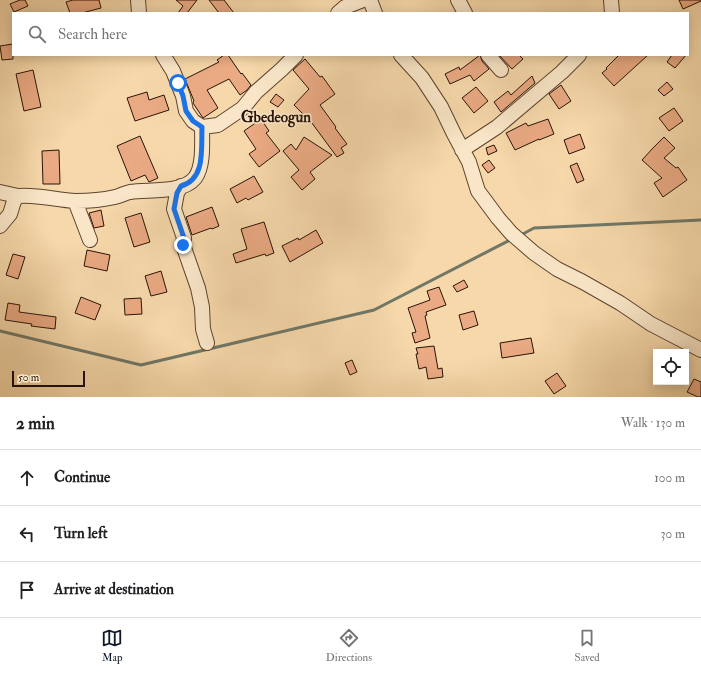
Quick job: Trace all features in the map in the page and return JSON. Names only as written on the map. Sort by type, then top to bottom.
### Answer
[{"type":"street","points":[[138,0],[139,12]]},
{"type":"street","points":[[339,12],[345,7],[363,0]]},
{"type":"street","points":[[370,0],[375,12]]},
{"type":"street","points":[[458,0],[464,12]]},
{"type":"street","points":[[611,0],[612,12]]},
{"type":"street","points":[[163,56],[173,71],[183,96],[186,111],[193,121],[202,127],[218,125],[243,108],[256,92],[295,56]]},
{"type":"street","points":[[402,56],[422,78],[441,107],[468,162],[478,191],[511,233],[534,253],[557,269],[620,303],[651,324],[701,350]]},
{"type":"street","points":[[489,56],[501,70]]},
{"type":"street","points":[[462,150],[497,127],[562,72],[578,56]]},
{"type":"street","points":[[0,192],[18,196],[28,195],[74,201],[100,200],[117,197],[130,192],[174,188],[187,185],[195,178],[200,165],[202,127]]},
{"type":"street","points":[[181,186],[177,193],[174,209],[184,238],[183,245],[198,288],[202,307],[203,329],[207,343]]},
{"type":"street","points":[[0,226],[10,214],[14,201],[18,196]]},
{"type":"street","points":[[74,201],[90,240]]},
{"type":"building","points":[[20,0],[25,0],[28,6],[14,12],[10,4]]},
{"type":"building","points":[[73,0],[99,0],[101,8],[86,12],[70,12],[66,2]]},
{"type":"building","points":[[176,0],[197,0],[188,12],[179,12],[183,6]]},
{"type":"building","points":[[209,0],[224,0],[233,12],[218,12]]},
{"type":"building","points":[[679,0],[701,0],[701,1],[683,9]]},
{"type":"building","points":[[12,44],[13,59],[2,60],[0,46]]},
{"type":"building","points":[[223,56],[229,56],[241,74],[242,73],[251,85],[240,95],[229,79],[207,90],[218,108],[203,118],[193,103],[194,101],[185,79],[219,62],[217,60]]},
{"type":"building","points":[[479,56],[480,56],[482,61],[489,69],[474,81],[470,75],[450,84],[445,74],[459,67],[460,70]]},
{"type":"building","points":[[500,56],[520,56],[523,59],[512,69]]},
{"type":"building","points":[[618,56],[647,56],[614,86],[602,73],[607,69],[606,68]]},
{"type":"building","points":[[671,56],[685,56],[675,68],[667,62]]},
{"type":"building","points":[[305,59],[320,77],[322,76],[335,94],[320,105],[347,144],[341,148],[344,153],[337,157],[306,115],[305,116],[294,105],[309,89],[293,70]]},
{"type":"building","points":[[33,70],[41,107],[24,111],[16,74]]},
{"type":"building","points":[[532,76],[535,83],[501,112],[494,102],[508,91],[511,95]]},
{"type":"building","points":[[667,82],[673,89],[664,96],[658,90]]},
{"type":"building","points":[[561,85],[571,101],[559,109],[549,94]]},
{"type":"building","points":[[476,87],[488,101],[474,113],[462,98]]},
{"type":"building","points":[[147,92],[149,100],[164,95],[169,110],[135,121],[127,98]]},
{"type":"building","points":[[276,94],[284,100],[278,107],[270,102]]},
{"type":"building","points":[[674,108],[683,121],[669,131],[659,118]]},
{"type":"building","points":[[261,119],[269,131],[266,133],[280,151],[259,167],[249,154],[256,149],[244,131]]},
{"type":"building","points":[[548,119],[554,134],[515,150],[506,133],[526,123],[528,126]]},
{"type":"building","points":[[580,134],[585,148],[569,154],[564,140]]},
{"type":"building","points":[[140,136],[158,178],[149,182],[145,175],[131,181],[117,146]]},
{"type":"building","points":[[304,137],[332,155],[310,172],[315,179],[302,190],[291,177],[299,170],[283,151],[291,144],[296,150]]},
{"type":"building","points":[[664,137],[675,148],[664,158],[676,168],[678,167],[687,180],[663,197],[654,183],[662,178],[642,160]]},
{"type":"building","points":[[494,145],[497,151],[488,155],[486,148]]},
{"type":"building","points":[[59,150],[60,184],[43,184],[42,151]]},
{"type":"building","points":[[489,160],[495,168],[488,173],[482,165]]},
{"type":"building","points":[[577,163],[584,180],[577,183],[570,166]]},
{"type":"building","points":[[254,176],[263,192],[248,200],[246,198],[237,203],[230,189]]},
{"type":"building","points":[[212,207],[219,226],[192,235],[186,217]]},
{"type":"building","points":[[101,210],[104,226],[94,228],[89,213]]},
{"type":"building","points":[[141,213],[150,242],[134,247],[125,218]]},
{"type":"building","points":[[264,222],[274,253],[266,256],[265,254],[236,263],[233,254],[247,249],[241,229]]},
{"type":"building","points":[[316,230],[323,243],[290,262],[282,246],[298,238],[299,240]]},
{"type":"building","points":[[87,250],[110,255],[107,271],[84,266]]},
{"type":"building","points":[[13,254],[25,257],[18,279],[6,275]]},
{"type":"building","points":[[161,271],[167,292],[151,296],[145,276]]},
{"type":"building","points":[[464,280],[468,287],[457,292],[453,286]]},
{"type":"building","points":[[439,287],[446,305],[426,312],[427,315],[425,316],[430,338],[415,343],[412,333],[416,332],[408,308],[430,300],[427,291]]},
{"type":"building","points":[[81,297],[101,305],[95,320],[75,313]]},
{"type":"building","points":[[141,298],[142,314],[125,315],[124,299]]},
{"type":"building","points":[[8,303],[20,305],[19,312],[56,317],[55,329],[31,326],[32,324],[5,320]]},
{"type":"building","points":[[474,311],[478,325],[463,330],[459,315]]},
{"type":"building","points":[[531,338],[534,353],[502,358],[500,343]]},
{"type":"building","points":[[434,346],[438,369],[442,368],[443,377],[428,379],[426,367],[419,369],[416,348]]},
{"type":"building","points":[[352,360],[357,372],[350,375],[345,363]]},
{"type":"building","points":[[557,373],[566,386],[554,394],[545,381]]},
{"type":"building","points":[[694,379],[701,382],[701,397],[687,392]]},
{"type":"waterway","points":[[521,235],[534,228],[701,220]]},
{"type":"waterway","points":[[0,331],[141,365],[374,310],[512,239]]},
{"type":"district","name":"Gbedeogun","points":[[276,117]]},
{"type":"route","points":[[178,83],[183,96],[186,111],[193,121],[202,127],[200,165],[195,178],[187,185],[181,186],[177,193],[174,209],[184,238],[183,245]]}]
